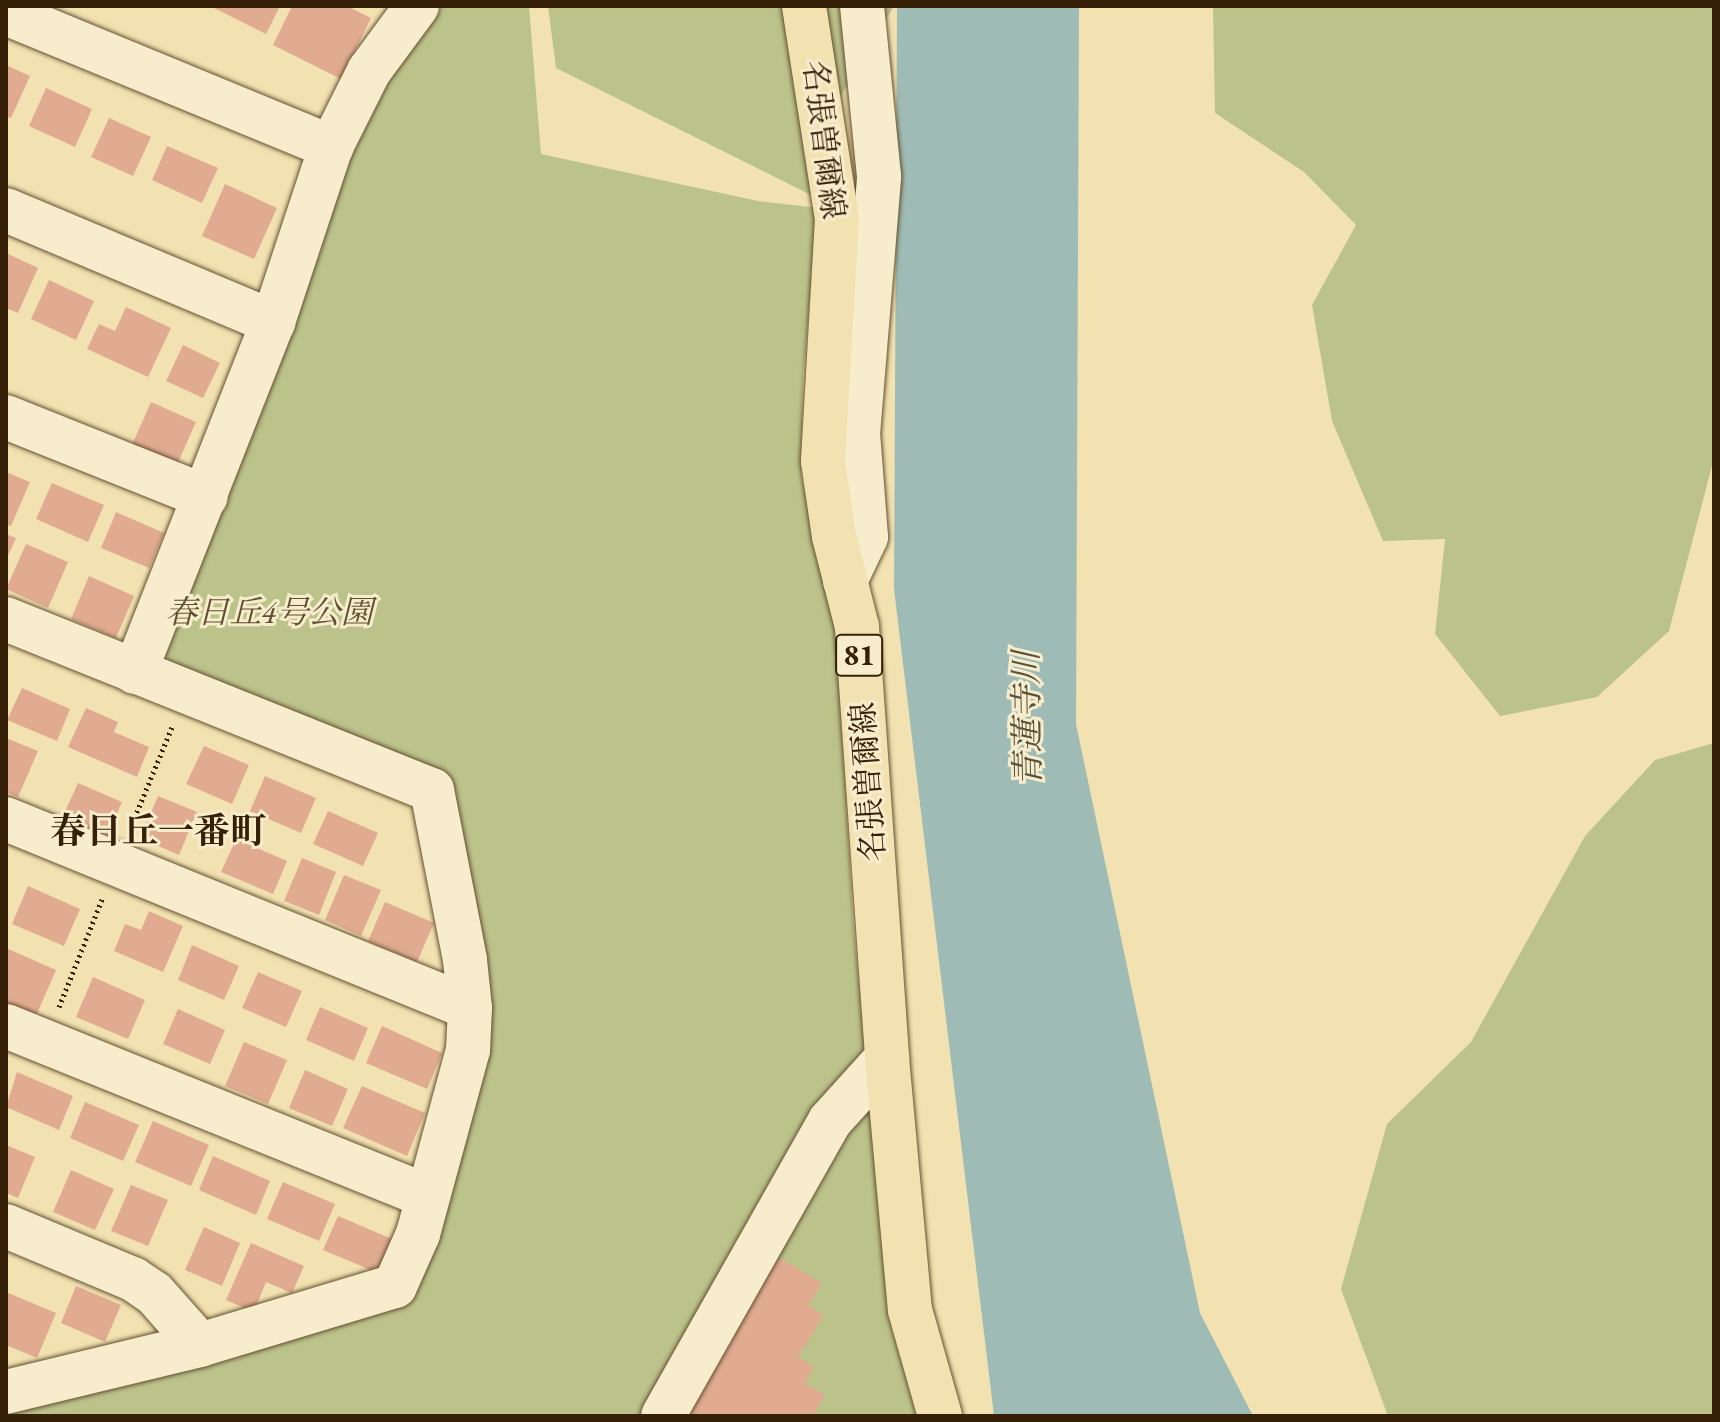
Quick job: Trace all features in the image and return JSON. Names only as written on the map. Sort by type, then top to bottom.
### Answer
[{"type":"main road","name":"名張曽爾線","points":[[804,6],[837,218],[823,461],[834,536],[857,627],[887,1058],[910,1310],[940,1416]]},
{"type":"street","points":[[135,672],[273,322],[331,147],[369,71],[417,6]]},
{"type":"street","points":[[845,581],[866,537],[858,434],[879,176],[862,6]]},
{"type":"street","points":[[6,13],[331,147]]},
{"type":"street","points":[[6,210],[273,322]]},
{"type":"street","points":[[6,417],[206,497]]},
{"type":"street","points":[[6,619],[432,790],[465,960],[470,1008],[468,1050],[418,1234],[395,1286],[200,1345],[6,1392]]},
{"type":"street","points":[[6,819],[470,1008]]},
{"type":"street","points":[[25,1033],[427,1196]]},
{"type":"street","points":[[663,1416],[830,1121],[887,1058]]},
{"type":"street","points":[[6,1226],[133,1279],[154,1293],[200,1345]]},
{"type":"path","points":[[25,1033],[116,864],[186,691]]},
{"type":"green space","name":"春日丘4号公園","points":[[443,6],[529,6],[541,154],[758,201],[818,208],[803,376],[801,476],[836,630],[853,923],[891,1327],[917,1416],[6,1416],[6,1407],[412,1299],[483,1048],[450,785],[174,668],[161,647],[346,164],[373,103]]},
{"type":"green space","points":[[548,6],[894,6],[830,114],[811,195],[556,68]]},
{"type":"green space","points":[[1213,6],[1714,6],[1714,458],[1669,631],[1597,697],[1500,716],[1435,634],[1445,539],[1383,541],[1332,421],[1312,305],[1356,225],[1304,172],[1215,113]]},
{"type":"green space","points":[[1714,743],[1714,1416],[1388,1416],[1341,1289],[1387,1124],[1471,1042],[1585,836],[1655,760]]},
{"type":"water","name":"青蓮寺川","points":[[897,6],[1079,6],[1076,724],[1200,1313],[1253,1416],[994,1416],[894,589]]},
{"type":"building","points":[[210,6],[280,6],[266,34]]},
{"type":"building","points":[[292,6],[347,6],[371,18],[341,79],[273,45]]},
{"type":"building","points":[[6,65],[30,76],[11,118],[6,116]]},
{"type":"building","points":[[46,88],[92,109],[75,147],[29,126]]},
{"type":"building","points":[[109,118],[151,137],[133,176],[91,157]]},
{"type":"building","points":[[167,146],[218,168],[202,203],[152,180]]},
{"type":"building","points":[[225,184],[277,208],[254,259],[202,236]]},
{"type":"building","points":[[6,253],[38,268],[18,313],[6,308]]},
{"type":"building","points":[[49,280],[94,301],[76,340],[31,319]]},
{"type":"building","points":[[126,307],[171,328],[148,377],[87,349],[99,324],[115,331]]},
{"type":"building","points":[[183,345],[220,363],[203,398],[166,381]]},
{"type":"building","points":[[151,402],[196,422],[176,467],[131,447]]},
{"type":"building","points":[[6,472],[30,482],[11,526],[6,524]]},
{"type":"building","points":[[52,483],[104,505],[88,542],[36,519]]},
{"type":"building","points":[[116,512],[164,533],[149,568],[101,548]]},
{"type":"building","points":[[6,534],[16,538],[6,560]]},
{"type":"building","points":[[26,544],[68,562],[48,608],[6,589]]},
{"type":"building","points":[[89,576],[134,596],[116,638],[71,619]]},
{"type":"building","points":[[22,688],[70,709],[57,741],[7,720]]},
{"type":"building","points":[[86,708],[118,722],[114,732],[149,747],[137,777],[68,747]]},
{"type":"building","points":[[6,738],[38,751],[18,797],[6,792]]},
{"type":"building","points":[[204,746],[249,765],[232,804],[186,784]]},
{"type":"building","points":[[265,776],[316,798],[301,833],[250,811]]},
{"type":"building","points":[[78,783],[122,802],[108,835],[63,816]]},
{"type":"building","points":[[158,796],[197,812],[179,855],[140,838]]},
{"type":"building","points":[[328,811],[378,833],[363,866],[313,844]]},
{"type":"building","points":[[236,839],[287,861],[273,894],[221,872]]},
{"type":"building","points":[[302,858],[336,872],[319,915],[284,901]]},
{"type":"building","points":[[344,875],[381,890],[361,936],[325,920]]},
{"type":"building","points":[[28,886],[80,909],[64,946],[12,924]]},
{"type":"building","points":[[385,902],[434,923],[417,962],[368,941]]},
{"type":"building","points":[[149,911],[183,926],[163,972],[114,951],[125,924],[141,930]]},
{"type":"building","points":[[192,945],[239,966],[224,1000],[178,980]]},
{"type":"building","points":[[6,948],[56,970],[36,1016],[6,1003]]},
{"type":"building","points":[[258,972],[302,991],[286,1027],[242,1008]]},
{"type":"building","points":[[93,977],[145,1000],[128,1039],[76,1017]]},
{"type":"building","points":[[320,1007],[368,1028],[354,1061],[306,1040]]},
{"type":"building","points":[[178,1009],[225,1030],[210,1064],[163,1044]]},
{"type":"building","points":[[382,1026],[442,1053],[427,1089],[366,1063]]},
{"type":"building","points":[[244,1042],[287,1060],[268,1104],[225,1086]]},
{"type":"building","points":[[305,1070],[348,1089],[332,1126],[289,1108]]},
{"type":"building","points":[[17,1072],[73,1096],[59,1130],[6,1107]]},
{"type":"building","points":[[362,1086],[425,1113],[407,1156],[343,1128]]},
{"type":"building","points":[[85,1102],[139,1125],[123,1161],[70,1138]]},
{"type":"building","points":[[153,1121],[209,1145],[191,1186],[135,1162]]},
{"type":"building","points":[[6,1145],[35,1157],[18,1198],[6,1193]]},
{"type":"building","points":[[213,1156],[270,1181],[256,1215],[199,1190]]},
{"type":"building","points":[[71,1170],[114,1189],[95,1230],[53,1212]]},
{"type":"building","points":[[283,1182],[335,1204],[319,1241],[267,1219]]},
{"type":"building","points":[[131,1185],[168,1200],[148,1246],[111,1231]]},
{"type":"building","points":[[338,1216],[392,1239],[378,1273],[323,1250]]},
{"type":"building","points":[[204,1227],[240,1243],[222,1286],[185,1270]]},
{"type":"building","points":[[251,1243],[304,1266],[292,1293],[266,1282],[254,1312],[226,1300]]},
{"type":"building","points":[[778,1257],[822,1283],[808,1306],[824,1315],[798,1357],[814,1367],[805,1383],[825,1395],[813,1416],[684,1416]]},
{"type":"building","points":[[76,1286],[121,1305],[105,1342],[61,1323]]},
{"type":"building","points":[[6,1292],[56,1313],[37,1358],[6,1345]]},
{"type":"district","name":"春日丘一番町","points":[[158,831]]}]
